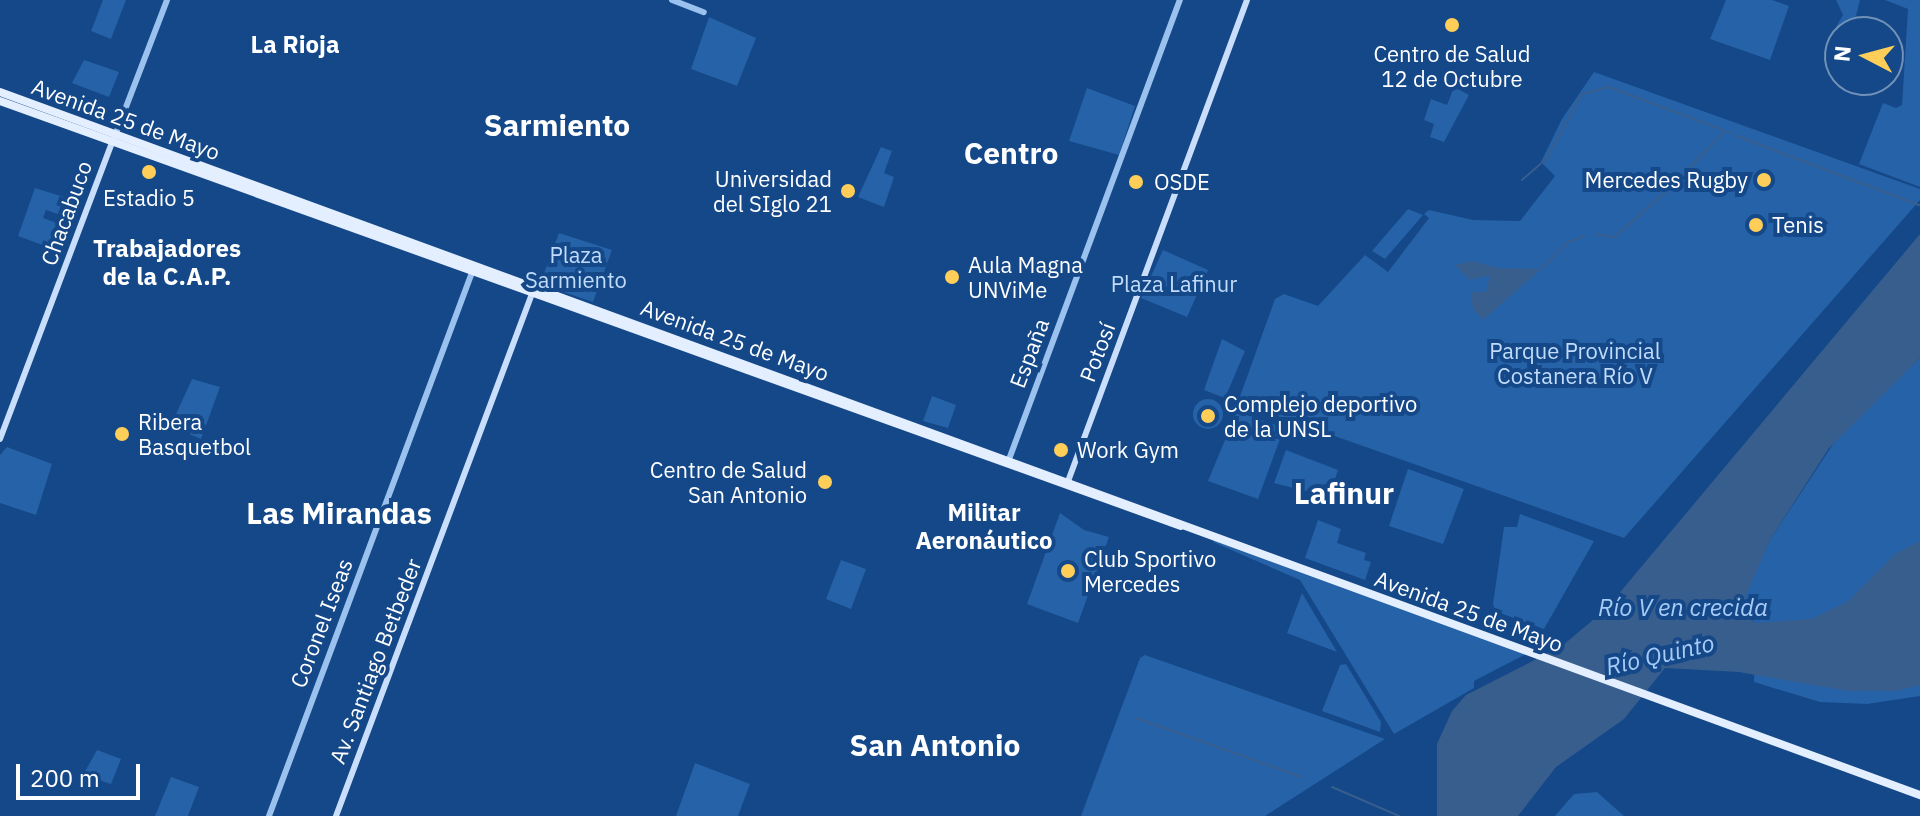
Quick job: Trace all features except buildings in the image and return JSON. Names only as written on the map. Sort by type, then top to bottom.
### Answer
[{"type":"main road","name":"Potosí","points":[[1067,483],[1247,0]]},
{"type":"main road","name":"Avenida 25 de Mayo","points":[[0,92],[55,116],[1920,795]]},
{"type":"main road","name":"Avenida 25 de Mayo","points":[[0,101],[55,116]]},
{"type":"main road","name":"Chacabuco","points":[[0,439],[114,137]]},
{"type":"main road","name":"Av. Santiago Betbeder","points":[[336,816],[533,289]]},
{"type":"street","name":"Chacabuco","points":[[114,137],[167,0]]},
{"type":"street","points":[[672,0],[704,12]]},
{"type":"street","name":"España","points":[[1008,462],[1180,0]]},
{"type":"street","name":"Coronel Iseas","points":[[269,816],[474,268]]},
{"type":"green space","points":[[103,0],[126,0],[111,39],[91,31]]},
{"type":"green space","points":[[1726,0],[1772,0],[1789,6],[1770,60],[1710,39]]},
{"type":"green space","points":[[1836,0],[1860,0],[1856,16],[1843,15]]},
{"type":"green space","points":[[1885,0],[1920,0],[1920,187],[1859,164],[1883,103],[1896,108],[1902,105],[1908,9]]},
{"type":"green space","points":[[709,17],[756,38],[737,86],[691,69]]},
{"type":"green space","points":[[84,60],[119,72],[109,97],[72,83]]},
{"type":"green space","name":"Parque Provincial Costanera Río V","points":[[1594,72],[1920,189],[1920,200],[1624,538],[1238,402],[1275,299],[1284,294],[1318,306],[1365,255],[1388,272],[1429,218],[1424,214],[1429,210],[1473,220],[1520,221],[1555,176],[1541,162],[1562,119]]},
{"type":"green space","points":[[1454,87],[1469,95],[1444,142],[1430,137],[1434,124],[1424,120],[1431,99],[1447,105]]},
{"type":"green space","points":[[1087,88],[1135,106],[1119,155],[1069,141]]},
{"type":"green space","points":[[881,147],[892,151],[884,173],[894,177],[884,207],[858,197]]},
{"type":"green space","points":[[35,188],[64,197],[58,214],[46,210],[43,218],[73,229],[64,253],[18,236]]},
{"type":"green space","points":[[1408,209],[1423,215],[1385,259],[1372,251]]},
{"type":"green space","name":"Plaza Sarmiento","points":[[559,233],[612,250],[593,302],[540,284]]},
{"type":"green space","name":"Plaza Lafinur","points":[[1163,250],[1208,270],[1187,317],[1141,298]]},
{"type":"green space","points":[[1222,339],[1245,351],[1225,398],[1204,390]]},
{"type":"green space","points":[[1920,358],[1920,696],[1867,704],[1820,702],[1754,682],[1755,623],[1743,607],[1743,597],[1770,540],[1839,435]]},
{"type":"green space","points":[[192,379],[220,387],[201,439],[180,430],[184,417],[176,414]]},
{"type":"green space","points":[[932,396],[956,405],[948,428],[923,421]]},
{"type":"green space","name":"Complejo deportivo de la UNSL","points":[[1208,399],[1214,400],[1222,408],[1222,420],[1214,428],[1208,429],[1202,428],[1194,420],[1193,414],[1194,408],[1202,400]]},
{"type":"green space","points":[[1237,411],[1284,428],[1258,499],[1208,481]]},
{"type":"green space","points":[[7,447],[52,464],[36,515],[0,503],[0,455]]},
{"type":"green space","points":[[1286,450],[1338,470],[1329,497],[1274,483]]},
{"type":"green space","points":[[1408,469],[1464,489],[1443,544],[1389,526]]},
{"type":"green space","name":"Club Sportivo Mercedes","points":[[1060,513],[1084,530],[1109,537],[1078,623],[1027,604]]},
{"type":"green space","points":[[1520,514],[1594,541],[1544,629],[1495,611],[1493,604],[1504,527],[1517,527]]},
{"type":"green space","points":[[1318,520],[1341,529],[1337,543],[1366,553],[1364,560],[1371,562],[1365,580],[1305,558]]},
{"type":"green space","points":[[1213,542],[1526,654],[1474,681],[1474,688],[1394,734],[1300,580]]},
{"type":"green space","points":[[841,560],[866,569],[851,609],[826,599]]},
{"type":"green space","points":[[1302,593],[1337,652],[1287,633]]},
{"type":"green space","points":[[1145,655],[1385,739],[1265,816],[1081,816],[1140,658]]},
{"type":"green space","points":[[1346,664],[1381,722],[1380,732],[1322,711],[1340,665]]},
{"type":"green space","points":[[97,750],[121,759],[111,784],[83,775]]},
{"type":"green space","points":[[695,763],[750,784],[738,816],[676,816]]},
{"type":"green space","points":[[171,777],[199,787],[188,816],[155,816]]},
{"type":"green space","points":[[1597,792],[1624,816],[1555,816],[1574,794]]},
{"type":"water","name":"Río V en crecida","points":[[1920,234],[1920,358],[1829,448],[1770,540],[1741,607],[1755,623],[1811,619],[1847,602],[1895,554],[1920,541],[1920,685],[1896,691],[1848,691],[1739,672],[1665,668],[1624,719],[1556,767],[1518,816],[1437,816],[1437,744],[1452,711],[1466,695],[1562,646],[1606,609]]},
{"type":"water","points":[[1473,261],[1497,268],[1541,269],[1483,320],[1473,309],[1471,292],[1486,292],[1490,275],[1470,280],[1455,265]]},
{"type":"waterway","points":[[1522,180],[1546,159],[1582,94],[1608,87],[1731,133]]},
{"type":"waterway","points":[[1680,178],[1723,133]]},
{"type":"waterway","points":[[1737,136],[1919,205]]},
{"type":"waterway","points":[[1596,234],[1615,237],[1678,180]]},
{"type":"waterway","points":[[1541,269],[1568,242],[1585,236]]},
{"type":"waterway","points":[[1136,718],[1302,777]]},
{"type":"waterway","points":[[1332,787],[1399,816]]},
{"type":"place","name":"Centro de Salud 12 de Octubre","points":[[1452,25]]},
{"type":"place","name":"Estadio 5","points":[[149,172]]},
{"type":"place","name":"Mercedes Rugby","points":[[1764,180]]},
{"type":"place","name":"OSDE","points":[[1136,182]]},
{"type":"place","name":"Universidad del SIglo 21","points":[[848,191]]},
{"type":"place","name":"Tenis","points":[[1756,225]]},
{"type":"place","name":"Aula Magna UNViMe","points":[[952,277]]},
{"type":"place","name":"Complejo deportivo de la UNSL","points":[[1208,416]]},
{"type":"place","name":"Ribera Basquetbol","points":[[122,434]]},
{"type":"place","name":"Work Gym","points":[[1061,450]]},
{"type":"place","name":"Centro de Salud San Antonio","points":[[825,482]]},
{"type":"place","name":"Club Sportivo Mercedes","points":[[1068,571]]},
{"type":"district","name":"La Rioja","points":[[295,45]]},
{"type":"district","name":"Sarmiento","points":[[557,125]]},
{"type":"district","name":"Centro","points":[[1011,153]]},
{"type":"district","name":"Trabajadores de la C.A.P.","points":[[167,263]]},
{"type":"district","name":"Lafinur","points":[[1344,493]]},
{"type":"district","name":"Las Mirandas","points":[[339,513]]},
{"type":"district","name":"Militar Aeronáutico","points":[[984,527]]},
{"type":"district","name":"San Antonio","points":[[935,745]]},
{"type":"water label","name":"Río Quinto","points":[[1660,655]]}]
